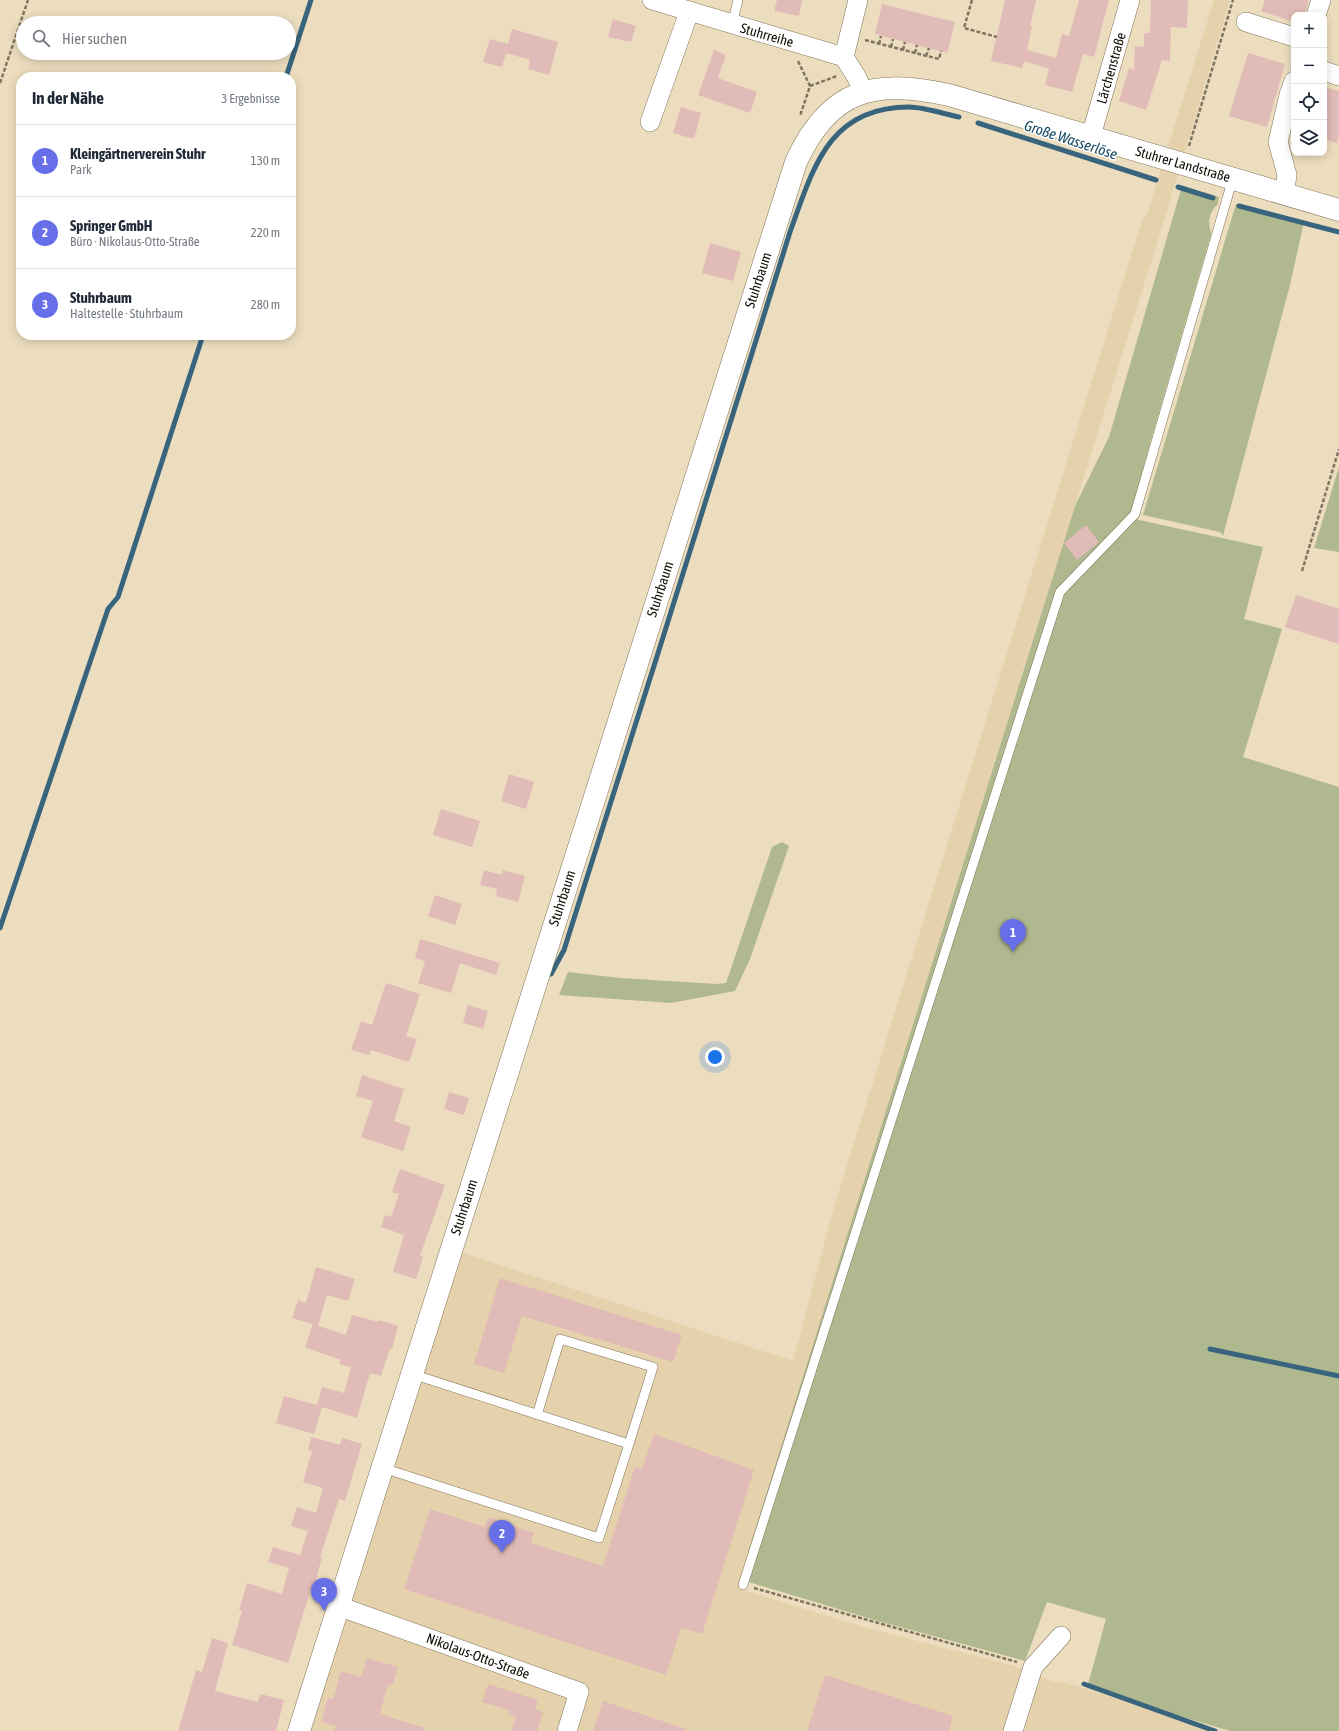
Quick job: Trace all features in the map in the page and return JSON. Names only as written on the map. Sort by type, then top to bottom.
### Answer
[{"type":"street","name":"Stuhrreihe","points":[[652,0],[788,41],[848,64]]},
{"type":"street","points":[[858,0],[849,36],[848,64],[864,93]]},
{"type":"street","name":"Lärchenstraße","points":[[1090,136],[1130,0]]},
{"type":"street","points":[[1317,12],[1320,0]]},
{"type":"street","points":[[650,122],[690,12]]},
{"type":"street","points":[[1246,22],[1291,36]]},
{"type":"street","points":[[1327,72],[1339,76]]},
{"type":"street","points":[[1284,195],[1287,175],[1278,142],[1293,84]]},
{"type":"street","name":"Stuhrer Landstraße","points":[[864,93],[881,88],[902,87],[928,90],[949,95],[1339,210]]},
{"type":"street","name":"Stuhrbaum","points":[[298,1731],[796,162],[805,142],[817,125],[837,105],[850,97],[864,93]]},
{"type":"street","name":"Nikolaus-Otto-Straße","points":[[338,1606],[580,1692],[567,1731]]},
{"type":"street","points":[[1013,1731],[1033,1667],[1061,1636]]},
{"type":"lane","points":[[732,25],[738,0]]},
{"type":"lane","points":[[744,1585],[1060,592],[1135,514],[1233,178]]},
{"type":"lane","points":[[382,1468],[599,1538],[653,1367],[560,1339],[537,1415]]},
{"type":"lane","points":[[412,1374],[629,1444]]},
{"type":"path","points":[[23,16],[28,0]]},
{"type":"path","points":[[972,0],[964,28],[997,36]]},
{"type":"path","points":[[1184,164],[1233,0]]},
{"type":"path","points":[[0,83],[16,36]]},
{"type":"path","points":[[849,36],[939,59],[941,51]]},
{"type":"path","points":[[879,44],[881,36]]},
{"type":"path","points":[[891,47],[893,39]]},
{"type":"path","points":[[788,41],[810,86]]},
{"type":"path","points":[[903,50],[905,42]]},
{"type":"path","points":[[915,53],[917,45]]},
{"type":"path","points":[[926,56],[929,48]]},
{"type":"path","points":[[798,124],[810,86],[848,64]]},
{"type":"path","points":[[1302,571],[1339,449]]},
{"type":"path","points":[[744,1585],[1033,1667]]},
{"type":"shaded area","points":[[1214,0],[1230,0],[1163,224],[749,1549],[740,1589],[867,1628],[1015,1666],[1052,1681],[1067,1683],[1219,1731],[309,1731],[461,1252],[793,1361],[834,1207],[1143,217],[1146,217]]},
{"type":"green space","points":[[1182,186],[1219,197],[1218,204],[1211,214],[1209,226],[1211,234],[1149,447],[1130,518],[1263,547],[1244,619],[1282,629],[1243,757],[1339,787],[1339,1731],[1230,1731],[1087,1688],[1106,1619],[1047,1602],[1025,1661],[878,1621],[742,1580],[749,1549],[1075,506],[1109,437]]},
{"type":"green space","points":[[1236,204],[1304,222],[1290,285],[1223,536],[1220,532],[1143,515]]},
{"type":"green space","points":[[1339,467],[1339,552],[1314,548]]},
{"type":"green space","points":[[782,842],[789,846],[750,959],[735,991],[671,1003],[559,995],[568,972],[620,978],[717,984],[726,983],[772,847]]},
{"type":"building","points":[[777,0],[802,0],[799,16],[774,11]]},
{"type":"building","points":[[1005,0],[1036,0],[1030,26],[1032,26],[1027,50],[1056,58],[1062,34],[1069,36],[1079,0],[1109,0],[1094,57],[1083,54],[1072,92],[1045,85],[1049,69],[1024,61],[1022,68],[991,61]]},
{"type":"building","points":[[1151,0],[1188,0],[1187,28],[1171,27],[1170,61],[1162,60],[1146,110],[1119,101],[1129,68],[1134,70],[1135,46],[1144,47],[1144,33],[1150,33]]},
{"type":"building","points":[[1265,0],[1309,0],[1305,12],[1291,12],[1291,21],[1261,11]]},
{"type":"building","points":[[882,4],[955,22],[947,53],[875,34]]},
{"type":"building","points":[[613,19],[636,26],[631,42],[608,37]]},
{"type":"building","points":[[512,29],[558,42],[549,75],[528,69],[530,60],[506,53],[502,67],[483,62],[490,39],[508,44]]},
{"type":"building","points":[[714,50],[726,55],[718,78],[757,92],[750,113],[698,95]]},
{"type":"building","points":[[1248,53],[1285,64],[1267,127],[1229,116]]},
{"type":"building","points":[[1327,88],[1339,91],[1339,135],[1337,143],[1327,140]]},
{"type":"building","points":[[681,107],[701,113],[694,139],[673,133]]},
{"type":"building","points":[[710,243],[741,252],[733,281],[702,273]]},
{"type":"building","points":[[1086,525],[1099,542],[1077,560],[1064,543]]},
{"type":"building","points":[[1296,595],[1339,609],[1339,644],[1285,627]]},
{"type":"building","points":[[509,774],[534,782],[526,809],[501,801]]},
{"type":"building","points":[[441,809],[480,821],[472,847],[433,835]]},
{"type":"building","points":[[484,870],[502,875],[503,870],[525,876],[518,902],[496,896],[497,889],[480,885]]},
{"type":"building","points":[[435,895],[462,904],[455,925],[428,916]]},
{"type":"building","points":[[420,939],[500,963],[496,975],[460,963],[451,993],[418,983],[425,961],[415,958]]},
{"type":"building","points":[[386,983],[420,994],[406,1036],[417,1039],[409,1062],[371,1050],[369,1055],[351,1050],[361,1021],[372,1025]]},
{"type":"building","points":[[468,1005],[488,1011],[483,1029],[463,1023]]},
{"type":"building","points":[[362,1075],[404,1089],[394,1121],[411,1127],[403,1151],[361,1137],[373,1101],[356,1096]]},
{"type":"building","points":[[449,1092],[469,1098],[464,1115],[444,1109]]},
{"type":"building","points":[[400,1169],[445,1185],[420,1256],[423,1257],[416,1279],[393,1272],[404,1235],[381,1227],[385,1215],[391,1217],[399,1194],[392,1192]]},
{"type":"building","points":[[316,1267],[355,1279],[348,1301],[327,1295],[318,1326],[292,1318],[298,1300],[306,1303]]},
{"type":"building","points":[[500,1278],[682,1335],[673,1362],[522,1316],[504,1373],[474,1364]]},
{"type":"building","points":[[352,1315],[379,1322],[379,1320],[398,1326],[392,1349],[390,1348],[381,1376],[370,1373],[357,1418],[322,1407],[314,1434],[276,1423],[284,1396],[317,1405],[322,1387],[344,1393],[351,1367],[339,1364],[341,1360],[305,1347],[313,1324],[346,1335]]},
{"type":"building","points":[[654,1434],[754,1470],[702,1634],[681,1628],[666,1675],[404,1589],[430,1509],[485,1527],[488,1517],[534,1533],[531,1543],[603,1566],[635,1467],[642,1469]]},
{"type":"building","points":[[311,1437],[340,1445],[342,1438],[362,1444],[345,1501],[339,1499],[320,1557],[322,1557],[315,1583],[313,1582],[288,1663],[232,1645],[242,1611],[239,1610],[247,1583],[282,1594],[289,1568],[268,1562],[273,1547],[300,1555],[308,1531],[291,1526],[297,1507],[316,1513],[323,1488],[303,1482],[312,1451],[308,1450]]},
{"type":"building","points":[[212,1638],[228,1643],[215,1691],[258,1702],[260,1694],[284,1700],[276,1731],[178,1731],[196,1670],[202,1672]]},
{"type":"building","points":[[367,1658],[398,1667],[393,1685],[388,1684],[380,1714],[425,1728],[424,1731],[334,1731],[336,1726],[321,1722],[328,1698],[333,1699],[341,1671],[361,1677]]},
{"type":"building","points":[[825,1675],[953,1716],[949,1731],[807,1731]]},
{"type":"building","points":[[488,1684],[538,1700],[535,1709],[543,1712],[537,1731],[511,1731],[516,1717],[508,1714],[510,1710],[482,1702]]},
{"type":"building","points":[[603,1701],[686,1729],[685,1731],[593,1731]]},
{"type":"waterway","points":[[296,46],[311,0]]},
{"type":"waterway","points":[[288,72],[292,60]]},
{"type":"waterway","points":[[551,974],[564,950],[790,232],[816,165],[828,146],[842,130],[859,118],[882,110],[915,107],[959,117]]},
{"type":"waterway","name":"Große Wasserlöse","points":[[978,123],[1156,180]]},
{"type":"waterway","name":"Große Wasserlöse","points":[[1178,187],[1213,198]]},
{"type":"waterway","name":"Große Wasserlöse","points":[[1239,206],[1339,232]]},
{"type":"waterway","points":[[0,928],[108,609],[118,597],[201,340]]},
{"type":"waterway","points":[[1210,1349],[1339,1376]]},
{"type":"waterway","points":[[1084,1684],[1215,1731]]},
{"type":"place","name":"Kleingärtnerverein Stuhr","points":[[1013,952]]},
{"type":"place","name":"Springer GmbH","points":[[502,1553]]},
{"type":"place","name":"Stuhrbaum","points":[[324,1611]]}]
